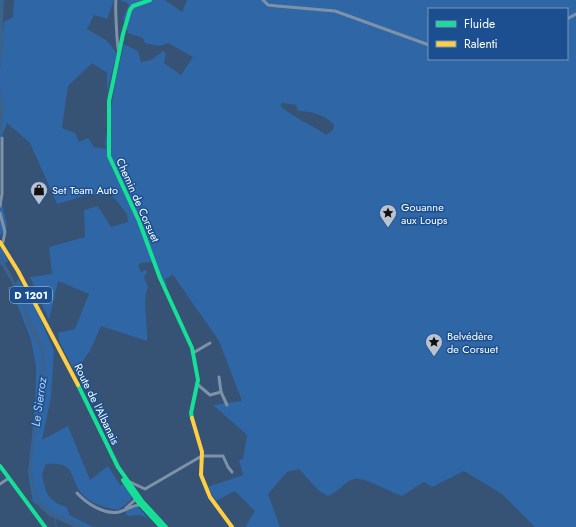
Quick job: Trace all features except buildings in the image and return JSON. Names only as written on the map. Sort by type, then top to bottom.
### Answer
[{"type":"street","points":[[116,0],[116,47],[119,53]]},
{"type":"street","name":"Chemin de Corsuet","points":[[150,0],[138,3],[130,10],[109,101],[109,156],[193,353],[197,384],[191,413],[201,457],[201,475],[210,497],[232,527]]},
{"type":"street","points":[[263,0],[268,5],[335,10],[428,45]]},
{"type":"street","points":[[0,206],[2,194],[2,138]]},
{"type":"street","points":[[0,213],[5,232],[1,240]]},
{"type":"street","name":"Route de l'Albanais","points":[[1,240],[52,330],[123,479],[136,499],[161,527]]},
{"type":"street","points":[[193,353],[210,343]]},
{"type":"street","points":[[219,377],[221,392],[227,405]]},
{"type":"street","points":[[197,384],[210,395],[221,392]]},
{"type":"street","points":[[127,481],[145,489],[201,457],[223,456],[232,472]]},
{"type":"street","points":[[0,466],[45,527]]},
{"type":"street","name":"Route de l'Albanais","points":[[118,467],[152,513],[166,527]]},
{"type":"street","points":[[0,484],[9,478]]},
{"type":"street","points":[[77,493],[91,504],[107,511],[119,512],[134,505],[142,506]]},
{"type":"street","points":[[125,510],[138,498],[152,513]]},
{"type":"shaded area","points":[[14,0],[114,0],[107,19],[94,15],[87,29],[106,40],[117,53],[107,91],[107,73],[92,63],[68,86],[62,128],[75,133],[79,142],[88,138],[94,147],[106,149],[105,143],[116,78],[124,44],[138,51],[141,62],[151,60],[163,51],[166,54],[164,63],[181,75],[193,57],[168,43],[159,46],[145,43],[143,38],[128,33],[123,18],[129,4],[120,0],[165,0],[182,12],[187,0],[576,0],[576,527],[535,527],[502,494],[464,471],[432,487],[424,482],[402,496],[371,482],[354,479],[344,484],[328,496],[318,490],[299,469],[287,472],[268,494],[280,527],[247,527],[246,526],[255,511],[235,491],[216,501],[208,487],[243,475],[239,460],[243,459],[247,435],[213,405],[242,401],[219,341],[173,275],[165,279],[167,286],[164,286],[155,262],[141,263],[138,265],[141,272],[146,270],[147,273],[144,277],[148,287],[145,298],[147,341],[101,326],[90,351],[75,372],[59,341],[58,333],[75,329],[89,294],[58,281],[49,320],[30,277],[52,274],[49,247],[85,237],[84,210],[98,206],[111,227],[128,222],[127,214],[111,194],[84,196],[57,204],[30,143],[7,123],[0,141],[0,72],[4,22],[13,17]],"holes":[[[282,103],[296,105],[298,111],[313,113],[327,119],[334,125],[333,130],[326,135],[280,106]]]},
{"type":"shaded area","points":[[0,194],[7,225],[4,233],[0,235]]},
{"type":"shaded area","points":[[0,245],[8,261],[2,266],[0,263]]},
{"type":"shaded area","points":[[18,279],[37,311],[54,351],[51,397],[42,440],[68,426],[90,480],[108,466],[120,485],[124,485],[132,497],[130,501],[118,510],[101,506],[85,497],[76,485],[69,469],[57,464],[46,464],[42,474],[44,486],[48,495],[56,502],[67,507],[69,515],[93,527],[74,527],[61,521],[33,502],[28,473],[35,408],[36,366],[31,340],[12,291]]},
{"type":"shaded area","points":[[137,506],[148,518],[140,515],[128,516],[126,514],[126,511]]},
{"type":"water","points":[[0,0],[4,0],[2,60],[0,68]]},
{"type":"water","points":[[0,85],[4,109],[0,140]]},
{"type":"water","points":[[0,255],[12,276],[45,349],[44,386],[32,456],[32,472],[35,488],[40,501],[54,515],[54,518],[41,509],[36,501],[29,471],[35,421],[41,392],[40,380],[42,351],[24,315],[19,294],[4,270]]},
{"type":"waterway","points":[[9,288],[12,295]]},
{"type":"waterway","name":"Le Sierroz","points":[[49,513],[81,527]]},
{"type":"waterway","points":[[55,517],[57,527]]},
{"type":"traffic: fast","points":[[150,0],[133,6],[130,10],[123,34],[109,101],[109,156],[139,221],[160,278],[192,348],[198,380],[191,413],[192,418]]},
{"type":"traffic: fast","points":[[78,385],[118,467],[142,501],[166,527]]},
{"type":"traffic: fast","points":[[0,466],[45,527]]},
{"type":"traffic: fast","points":[[123,480],[138,502],[161,527]]},
{"type":"traffic: slow","points":[[0,242],[18,271],[78,385]]},
{"type":"traffic: slow","points":[[192,418],[202,452],[201,475],[210,497],[232,527]]},
{"type":"place","name":"Set Team Auto","points":[[39,205]]},
{"type":"place","name":"Gouanne aux Loups","points":[[388,228]]},
{"type":"place","name":"Belvédère de Corsuet","points":[[434,357]]}]
